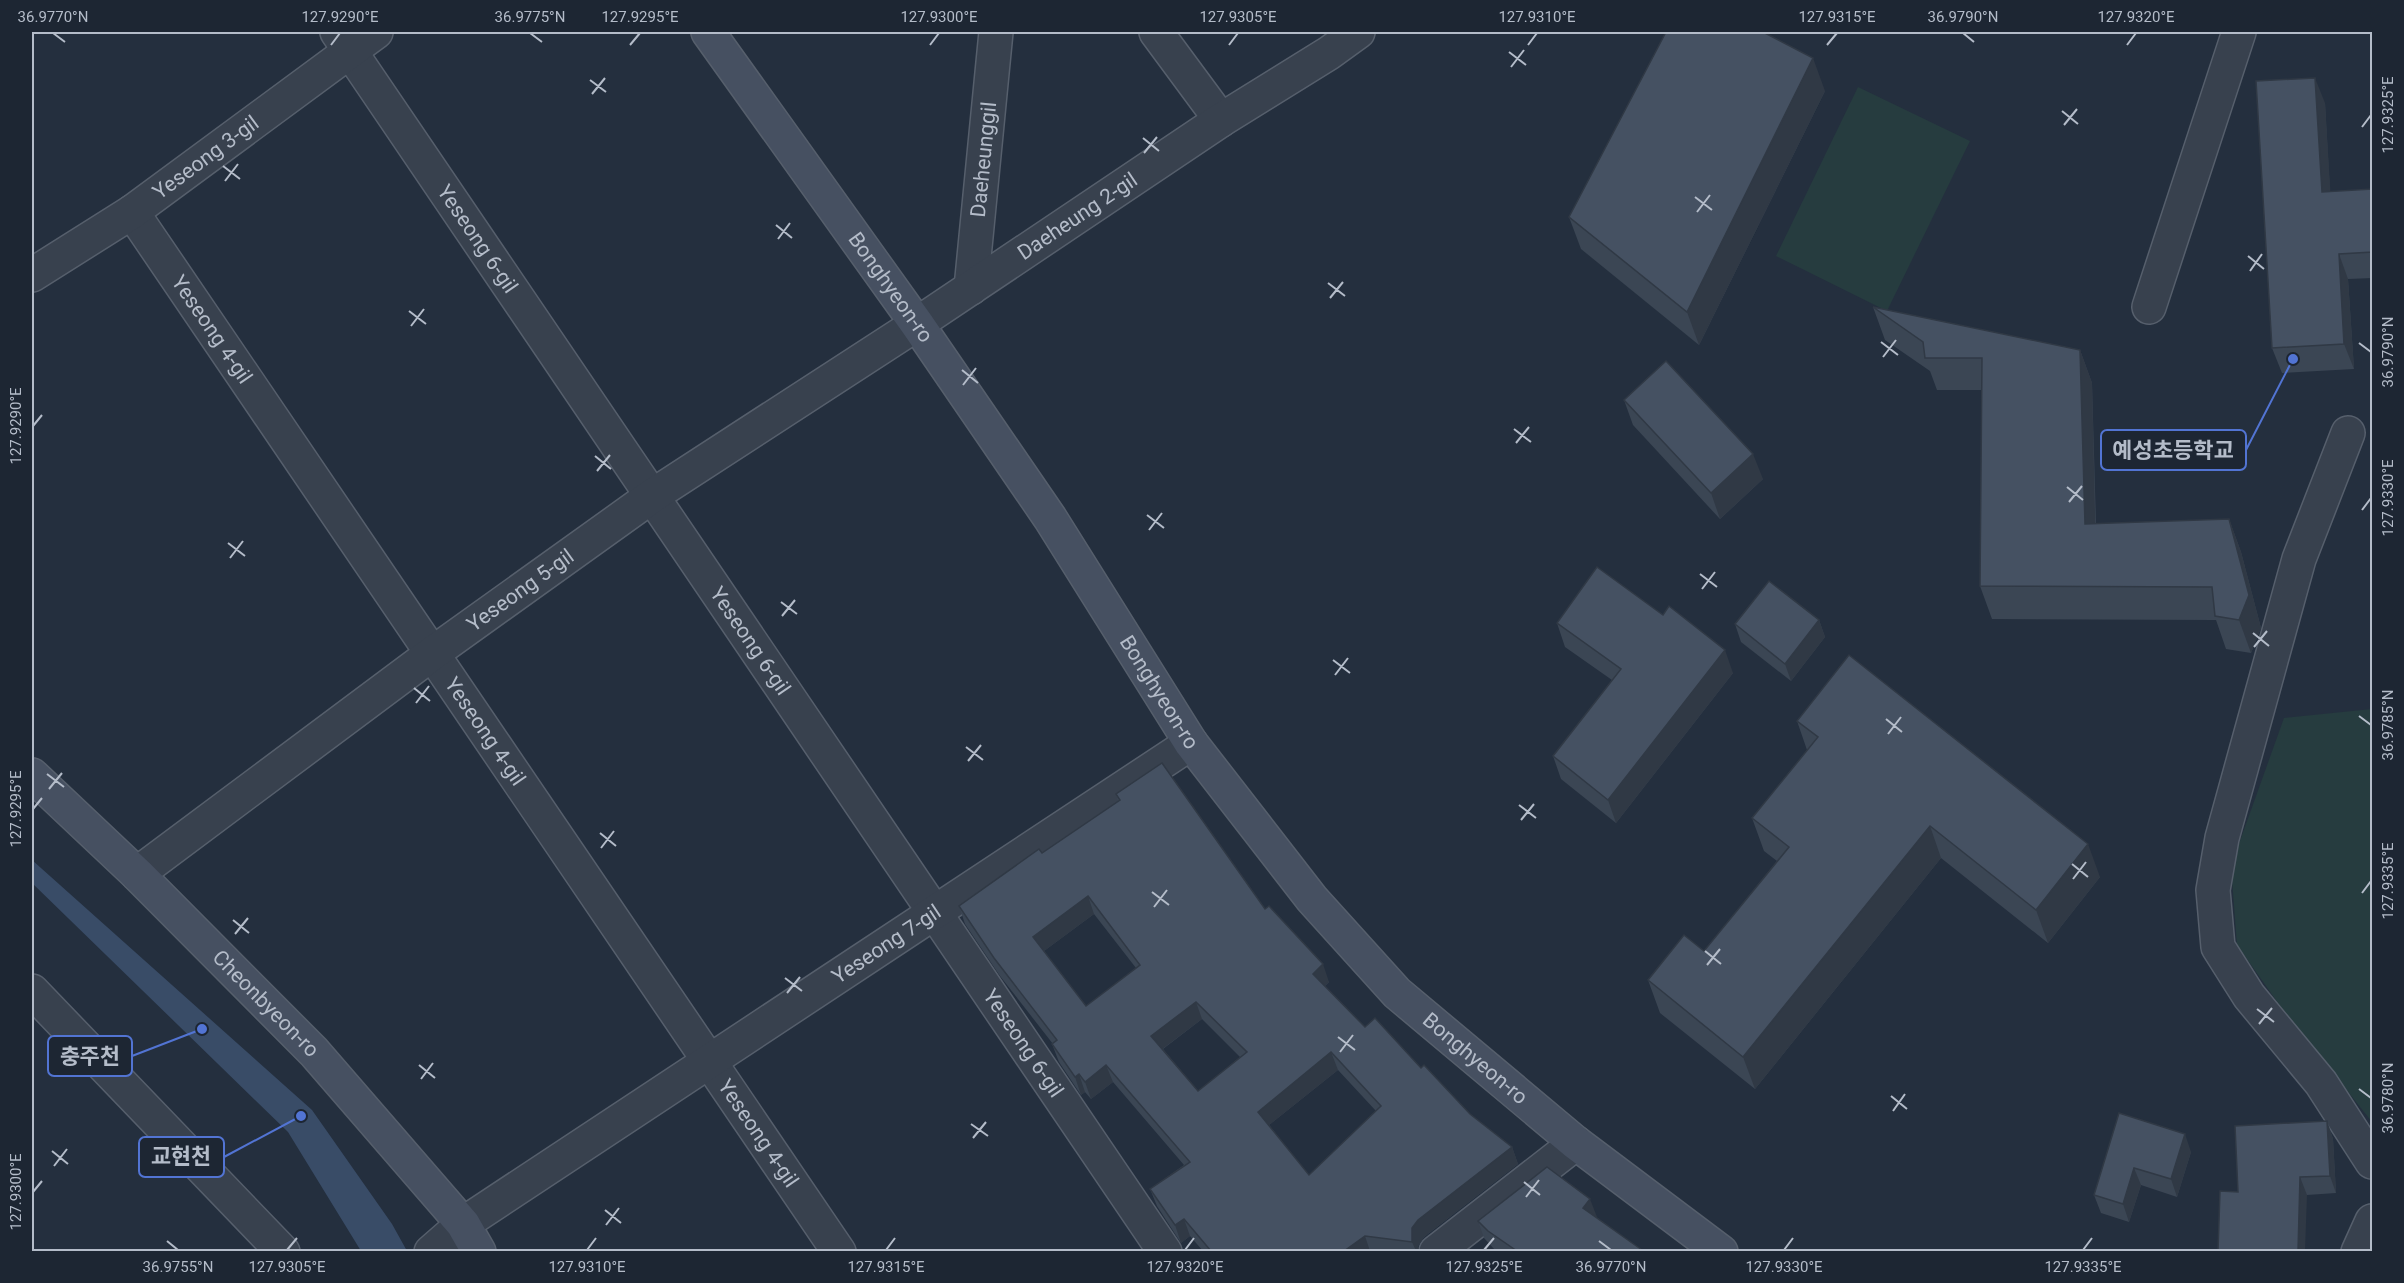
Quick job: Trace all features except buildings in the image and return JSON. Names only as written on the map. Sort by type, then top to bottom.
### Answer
[{"type":"street","name":"Yeseong 3-gil","points":[[32,275],[132,212],[344,41],[376,32]]},
{"type":"street","name":"Bonghyeon-ro","points":[[708,32],[917,324],[1050,518],[1191,743],[1312,899],[1397,993],[1576,1143],[1721,1251]]},
{"type":"street","name":"Daeheunggil","points":[[971,288],[996,32]]},
{"type":"street","points":[[1156,32],[1221,120]]},
{"type":"street","name":"Daeheung 2-gil","points":[[917,324],[1221,120],[1319,42],[1358,32]]},
{"type":"street","points":[[2149,307],[2239,32]]},
{"type":"street","name":"Yeseong 6-gil","points":[[344,41],[1165,1251]]},
{"type":"street","name":"Yeseong 4-gil","points":[[132,212],[839,1251]]},
{"type":"street","name":"Yeseong 5-gil","points":[[137,874],[433,653],[652,496],[917,324]]},
{"type":"street","points":[[2348,433],[2299,559],[2222,838],[2213,890],[2218,947],[2248,996],[2321,1083],[2373,1162]]},
{"type":"street","name":"Yeseong 7-gil","points":[[431,1251],[471,1238],[711,1060],[1191,743]]},
{"type":"street","name":"Cheonbyeon-ro","points":[[32,775],[137,874],[314,1052],[471,1238]]},
{"type":"street","points":[[32,992],[283,1251]]},
{"type":"street","points":[[1436,1251],[1576,1143]]},
{"type":"street","points":[[2358,1251],[2373,1221]]},
{"type":"green space","points":[[1858,87],[1970,141],[1887,311],[1776,256]]},
{"type":"green space","points":[[2372,709],[2372,1122],[2283,1010],[2237,945],[2231,866],[2284,718]]},
{"type":"water","points":[[32,860],[312,1110],[392,1224],[407,1251],[361,1251],[288,1132],[32,883]]},
{"type":"place","name":"예성초등학교","points":[[2293,359]]},
{"type":"place","name":"충주천","points":[[202,1029]]},
{"type":"place","name":"교현천","points":[[301,1116]]}]
